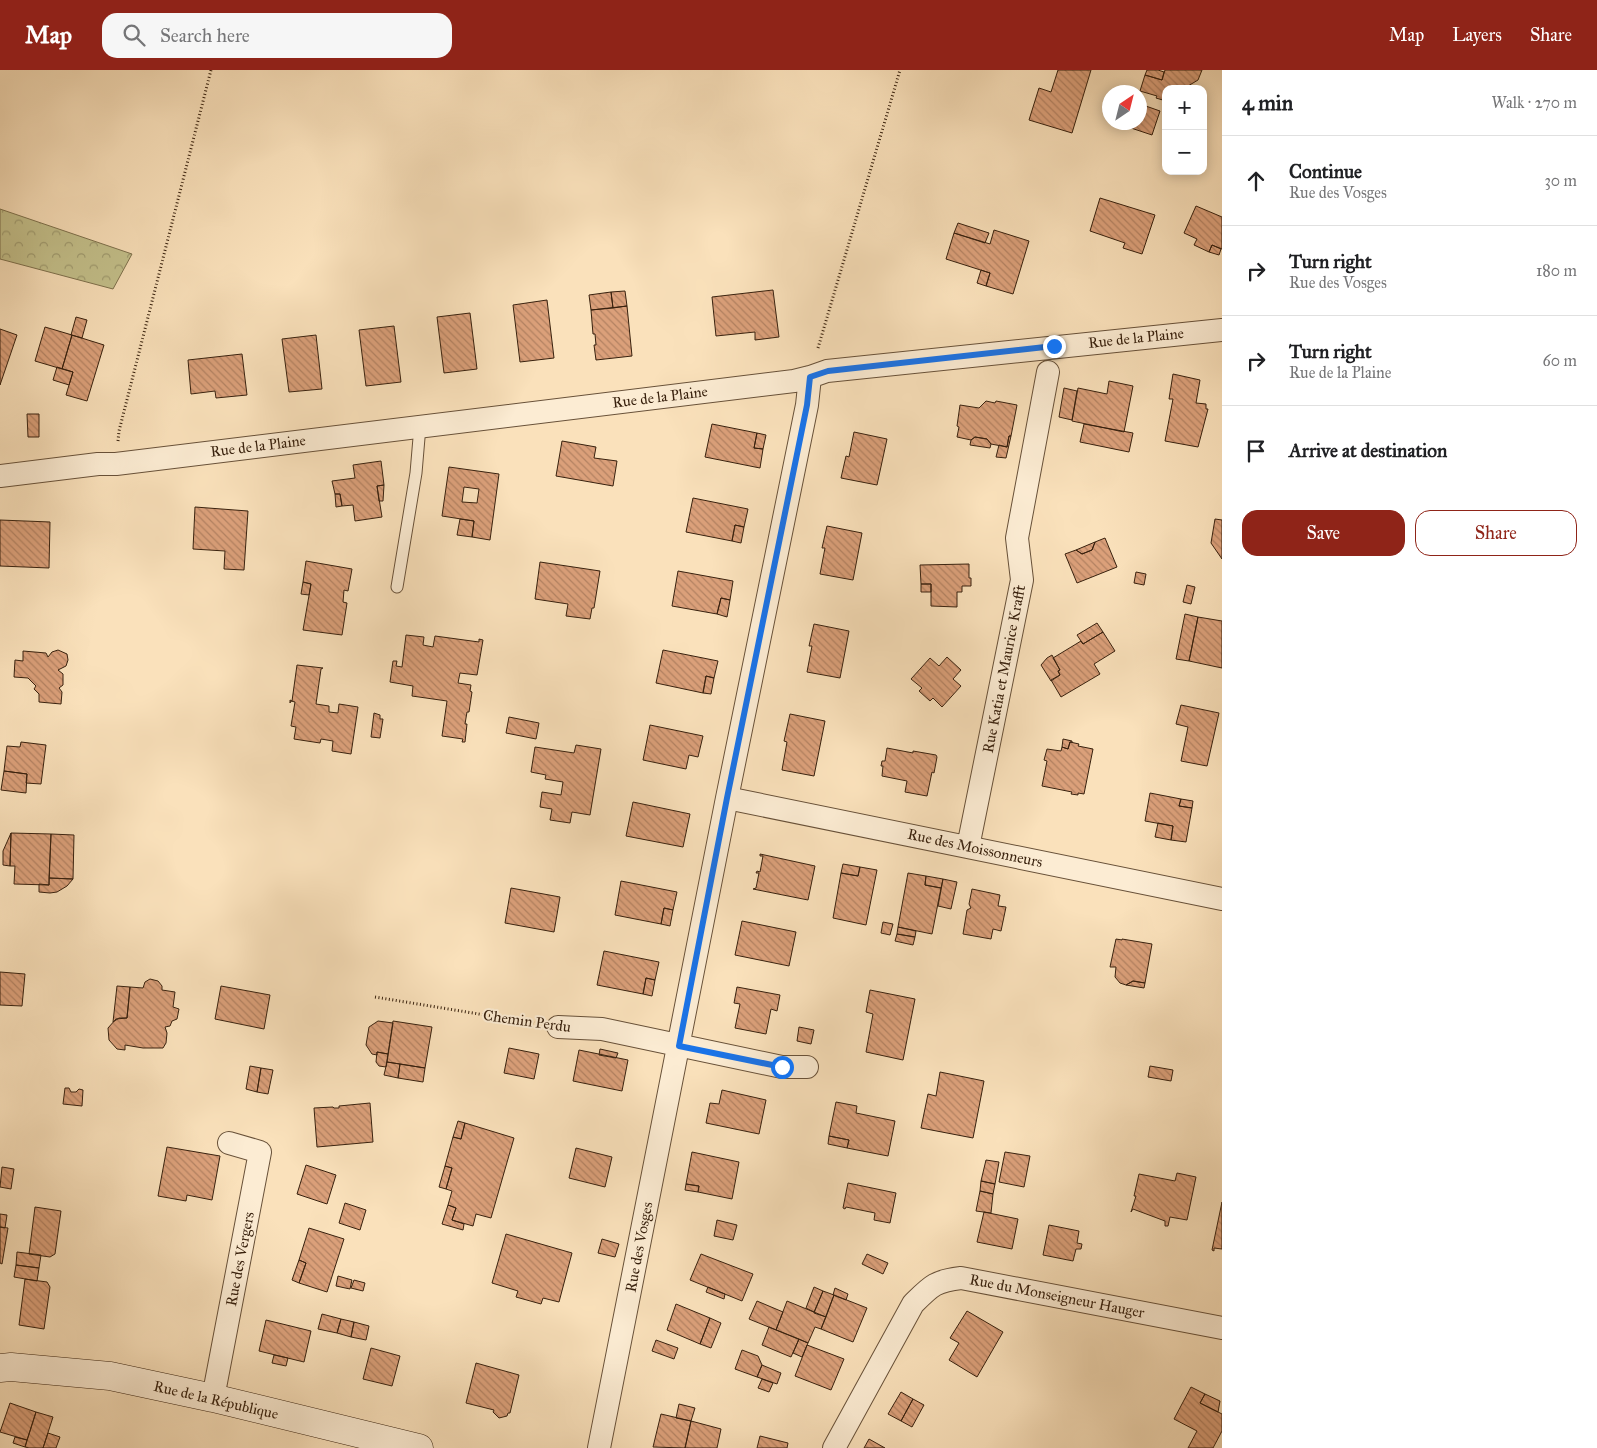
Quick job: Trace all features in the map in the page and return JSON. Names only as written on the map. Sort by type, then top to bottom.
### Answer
[{"type":"main road","name":"Rue de la République","points":[[6,1367],[110,1376],[213,1398],[419,1448]]},
{"type":"street","name":"Rue de la Plaine","points":[[0,476],[784,382],[828,371],[1222,330]]},
{"type":"street","name":"Rue Katia et Maurice Krafft","points":[[968,847],[1022,580],[1017,538],[1048,372]]},
{"type":"street","name":"Rue des Vosges","points":[[600,1448],[727,798],[807,405],[810,377]]},
{"type":"street","name":"Rue des Moissonneurs","points":[[727,798],[1222,898]]},
{"type":"street","name":"Chemin Perdu","points":[[558,1027],[602,1029],[679,1046]]},
{"type":"street","points":[[679,1046],[782,1067],[807,1067]]},
{"type":"street","name":"Rue des Vergers","points":[[213,1398],[260,1152],[230,1143]]},
{"type":"street","name":"Rue du Monseigneur Hauger","points":[[834,1448],[913,1304],[929,1288],[944,1280],[961,1278],[1222,1328]]},
{"type":"lane","points":[[397,587],[416,473],[420,426]]},
{"type":"path","points":[[107,464],[120,431],[211,70]]},
{"type":"path","points":[[810,377],[900,70]]},
{"type":"path","name":"Chemin Perdu","points":[[375,997],[558,1027]]},
{"type":"green space","points":[[0,209],[132,254],[113,289],[0,259]]},
{"type":"building","points":[[1058,70],[1091,70],[1072,133],[1029,120],[1039,88],[1051,92]]},
{"type":"building","points":[[1147,70],[1164,72],[1162,80],[1145,75]]},
{"type":"building","points":[[1165,70],[1202,70],[1198,80],[1190,85],[1162,85],[1162,100],[1147,93],[1147,85],[1142,85],[1145,75],[1162,80]]},
{"type":"building","points":[[1147,106],[1160,111],[1152,135],[1137,130],[1147,130]]},
{"type":"building","points":[[1100,198],[1155,215],[1142,254],[1123,248],[1125,243],[1090,231]]},
{"type":"building","points":[[1196,206],[1222,217],[1222,249],[1212,245],[1209,252],[1194,245],[1197,239],[1184,233]]},
{"type":"building","points":[[958,223],[989,233],[985,243],[954,233]]},
{"type":"building","points":[[994,230],[1029,241],[1013,294],[986,286],[990,273],[946,259],[954,233],[990,244]]},
{"type":"building","points":[[1212,245],[1221,249],[1219,255],[1209,252]]},
{"type":"building","points":[[981,270],[990,273],[986,286],[977,283]]},
{"type":"building","points":[[773,290],[779,337],[755,340],[755,332],[716,336],[712,297]]},
{"type":"building","points":[[625,291],[627,306],[613,308],[611,292]]},
{"type":"building","points":[[611,292],[613,308],[591,310],[589,295]]},
{"type":"building","points":[[547,300],[554,358],[520,362],[513,305]]},
{"type":"building","points":[[627,306],[632,356],[596,360],[595,334],[593,334],[591,310]]},
{"type":"building","points":[[470,313],[477,369],[444,373],[437,317]]},
{"type":"building","points":[[76,317],[87,320],[82,338],[71,335]]},
{"type":"building","points":[[394,326],[401,382],[366,386],[359,330]]},
{"type":"building","points":[[45,327],[72,335],[62,369],[35,361]]},
{"type":"building","points":[[0,329],[17,335],[0,385]]},
{"type":"building","points":[[72,335],[104,345],[87,401],[66,395],[73,372],[62,369]]},
{"type":"building","points":[[316,335],[322,389],[289,392],[282,339]]},
{"type":"building","points":[[242,354],[247,395],[216,398],[215,391],[191,394],[188,360]]},
{"type":"building","points":[[57,367],[73,372],[69,385],[53,380]]},
{"type":"building","points":[[1173,374],[1200,380],[1196,403],[1206,404],[1206,409],[1208,409],[1198,447],[1165,441],[1173,399],[1169,399]]},
{"type":"building","points":[[1109,381],[1133,386],[1124,432],[1072,421],[1078,388],[1107,394]]},
{"type":"building","points":[[1064,388],[1077,391],[1072,420],[1059,417]]},
{"type":"building","points":[[986,401],[1017,405],[1007,447],[991,444],[987,439],[975,437],[971,440],[957,437],[960,405],[979,408]]},
{"type":"building","points":[[27,414],[39,414],[39,437],[28,437]]},
{"type":"building","points":[[712,424],[757,433],[754,448],[763,449],[760,468],[705,457]]},
{"type":"building","points":[[1084,424],[1133,433],[1129,452],[1080,442]]},
{"type":"building","points":[[854,432],[887,439],[877,485],[841,478],[846,456],[849,457]]},
{"type":"building","points":[[757,433],[766,435],[763,449],[754,448]]},
{"type":"building","points":[[1009,436],[1011,436],[1006,458],[996,457],[999,445],[1007,447]]},
{"type":"building","points":[[975,437],[987,439],[991,444],[990,448],[970,445],[971,440]]},
{"type":"building","points":[[562,441],[596,447],[594,458],[617,461],[613,486],[556,476]]},
{"type":"building","points":[[381,461],[384,485],[377,486],[382,517],[355,521],[353,505],[342,506],[340,494],[335,494],[332,481],[355,478],[353,465]]},
{"type":"building","points":[[449,467],[499,474],[490,540],[472,537],[474,521],[442,516]],"holes":[[[464,487],[479,489],[477,503],[462,502]]]},
{"type":"building","points":[[384,485],[383,501],[379,501],[377,486]]},
{"type":"building","points":[[335,494],[340,494],[342,506],[336,507]]},
{"type":"building","points":[[693,498],[748,509],[744,527],[735,525],[732,541],[686,532]]},
{"type":"building","points":[[195,507],[248,511],[244,570],[224,569],[225,551],[193,549]]},
{"type":"building","points":[[460,519],[474,521],[472,537],[457,535]]},
{"type":"building","points":[[1215,519],[1222,520],[1222,559],[1211,543]]},
{"type":"building","points":[[0,520],[50,522],[49,568],[0,566]]},
{"type":"building","points":[[735,525],[744,527],[741,543],[732,541]]},
{"type":"building","points":[[827,526],[862,533],[853,580],[820,574],[825,548],[822,548]]},
{"type":"building","points":[[1105,538],[1117,567],[1077,583],[1065,554],[1076,550],[1082,554],[1092,550],[1095,542]]},
{"type":"building","points":[[1095,542],[1092,550],[1082,554],[1076,550]]},
{"type":"building","points":[[306,561],[352,569],[348,591],[344,590],[343,602],[347,603],[342,635],[303,630],[311,584],[303,582]]},
{"type":"building","points":[[540,562],[600,571],[594,608],[592,608],[590,619],[566,616],[568,604],[535,599]]},
{"type":"building","points":[[969,564],[971,586],[962,586],[962,592],[957,592],[957,607],[931,606],[931,584],[921,584],[920,565]]},
{"type":"building","points":[[678,571],[733,581],[730,600],[721,598],[717,614],[672,606]]},
{"type":"building","points":[[1136,572],[1146,574],[1144,585],[1134,583]]},
{"type":"building","points":[[303,582],[311,584],[309,595],[301,594]]},
{"type":"building","points":[[921,584],[931,584],[931,592],[921,592]]},
{"type":"building","points":[[1187,585],[1195,587],[1191,604],[1183,602]]},
{"type":"building","points":[[721,598],[730,600],[727,617],[717,614]]},
{"type":"building","points":[[1185,614],[1198,617],[1189,661],[1176,659]]},
{"type":"building","points":[[1198,617],[1222,621],[1222,668],[1189,661]]},
{"type":"building","points":[[1097,623],[1103,632],[1083,644],[1077,635]]},
{"type":"building","points":[[814,624],[849,631],[840,678],[807,672],[812,646],[809,646]]},
{"type":"building","points":[[1103,632],[1115,651],[1094,664],[1100,674],[1061,697],[1051,680],[1060,675],[1058,671],[1060,670],[1053,658],[1081,641],[1083,644]]},
{"type":"building","points":[[406,635],[424,637],[423,645],[433,647],[435,636],[479,642],[479,639],[483,640],[477,675],[460,673],[458,683],[471,685],[470,691],[472,692],[465,724],[467,724],[465,742],[462,742],[463,739],[442,736],[447,701],[412,696],[413,686],[390,682],[393,661],[397,661],[396,666],[402,667]]},
{"type":"building","points":[[58,650],[67,654],[68,660],[66,666],[58,670],[63,674],[63,685],[59,688],[62,692],[61,704],[39,702],[39,694],[34,689],[36,686],[28,678],[14,677],[15,660],[23,661],[23,651],[46,653],[48,657],[52,652]]},
{"type":"building","points":[[663,650],[718,661],[714,678],[706,676],[703,693],[656,683]]},
{"type":"building","points":[[1052,655],[1060,670],[1058,671],[1060,675],[1051,681],[1041,665]]},
{"type":"building","points":[[947,657],[961,670],[953,679],[961,686],[942,707],[933,698],[930,701],[919,691],[922,688],[911,679],[930,658],[939,666]]},
{"type":"building","points":[[297,665],[323,668],[321,669],[316,704],[329,706],[329,712],[338,713],[339,704],[358,707],[351,754],[332,751],[333,741],[321,739],[320,743],[294,739],[296,727],[291,726],[295,702],[291,701],[290,703],[290,700],[292,701]]},
{"type":"building","points":[[706,676],[714,678],[711,694],[703,693]]},
{"type":"building","points":[[1181,705],[1219,713],[1207,766],[1181,761],[1188,727],[1176,724]]},
{"type":"building","points":[[374,713],[380,715],[380,719],[383,719],[380,738],[371,737]]},
{"type":"building","points":[[790,714],[825,721],[814,776],[782,770],[787,742],[784,741]]},
{"type":"building","points":[[509,717],[539,723],[536,739],[506,733]]},
{"type":"building","points":[[650,725],[703,736],[698,757],[689,755],[686,769],[643,760]]},
{"type":"building","points":[[1063,739],[1072,741],[1068,749],[1062,747]]},
{"type":"building","points":[[21,742],[46,745],[41,784],[26,783],[27,774],[4,771],[7,746],[20,747]]},
{"type":"building","points":[[1070,742],[1093,749],[1084,794],[1071,794],[1072,792],[1042,786],[1047,761],[1044,760],[1047,749],[1061,751],[1062,747],[1068,749]]},
{"type":"building","points":[[576,745],[601,749],[590,815],[572,812],[570,823],[550,820],[552,809],[540,807],[542,792],[561,795],[563,782],[545,779],[546,775],[531,772],[535,747],[574,753]]},
{"type":"building","points":[[887,748],[936,755],[934,773],[932,772],[927,796],[905,792],[907,781],[882,776],[883,766],[881,766],[882,761],[885,761]]},
{"type":"building","points":[[4,771],[27,774],[26,793],[1,790]]},
{"type":"building","points":[[1150,793],[1181,799],[1179,806],[1192,808],[1186,842],[1171,840],[1173,826],[1145,821]]},
{"type":"building","points":[[1181,799],[1193,801],[1192,808],[1179,806]]},
{"type":"building","points":[[633,802],[690,814],[683,847],[626,836]]},
{"type":"building","points":[[1158,823],[1173,826],[1171,840],[1155,837]]},
{"type":"building","points":[[11,833],[10,866],[3,865],[3,851]]},
{"type":"building","points":[[11,833],[51,834],[49,885],[14,884],[15,866],[10,866]]},
{"type":"building","points":[[51,834],[74,835],[73,879],[49,878]]},
{"type":"building","points":[[760,854],[815,866],[808,900],[753,889],[756,888],[759,873],[756,873],[757,871],[760,872],[763,856],[760,856]]},
{"type":"building","points":[[843,864],[860,867],[858,876],[841,873]]},
{"type":"building","points":[[860,867],[877,870],[866,925],[833,918],[841,873],[858,876]]},
{"type":"building","points":[[908,873],[926,876],[925,885],[941,888],[932,934],[898,927]]},
{"type":"building","points":[[926,876],[943,879],[941,888],[925,885]]},
{"type":"building","points":[[49,878],[73,879],[67,886],[57,892],[39,892],[39,884],[49,885]]},
{"type":"building","points":[[943,879],[957,882],[951,909],[938,906]]},
{"type":"building","points":[[621,881],[677,892],[673,910],[664,908],[661,924],[615,915]]},
{"type":"building","points":[[511,888],[560,897],[554,932],[505,923]]},
{"type":"building","points":[[972,889],[1000,895],[998,906],[1006,907],[1001,931],[993,929],[991,939],[963,934],[967,910],[971,908],[969,904]]},
{"type":"building","points":[[664,908],[673,910],[670,926],[661,924]]},
{"type":"building","points":[[742,921],[796,932],[789,966],[735,955]]},
{"type":"building","points":[[883,922],[893,924],[890,935],[881,933]]},
{"type":"building","points":[[898,927],[916,931],[915,937],[897,934]]},
{"type":"building","points":[[897,934],[915,937],[913,945],[895,941]]},
{"type":"building","points":[[1116,939],[1152,944],[1145,983],[1133,981],[1126,985],[1120,983],[1115,977],[1116,967],[1110,967]]},
{"type":"building","points":[[604,951],[659,962],[655,980],[646,978],[643,994],[597,985]]},
{"type":"building","points":[[0,972],[25,974],[22,1006],[0,1005]]},
{"type":"building","points":[[646,978],[655,980],[652,996],[643,994]]},
{"type":"building","points":[[150,979],[158,981],[162,986],[162,990],[175,992],[173,1007],[179,1009],[177,1019],[172,1021],[170,1026],[165,1027],[167,1033],[166,1043],[163,1048],[143,1048],[125,1045],[125,1050],[117,1049],[109,1040],[108,1028],[116,1019],[127,1018],[130,987],[143,988],[145,982]]},
{"type":"building","points":[[1133,981],[1145,983],[1144,988],[1126,985]]},
{"type":"building","points":[[117,986],[130,987],[127,1018],[119,1018],[113,1022]]},
{"type":"building","points":[[221,986],[270,995],[264,1029],[215,1019]]},
{"type":"building","points":[[737,987],[780,995],[777,1011],[771,1009],[766,1034],[735,1028],[740,1004],[734,1003]]},
{"type":"building","points":[[870,990],[915,999],[903,1060],[866,1052],[873,1014],[866,1012]]},
{"type":"building","points":[[378,1021],[393,1023],[388,1054],[377,1052],[377,1055],[372,1054],[366,1045],[369,1027]]},
{"type":"building","points":[[393,1021],[432,1027],[425,1068],[387,1062]]},
{"type":"building","points":[[799,1027],[814,1030],[811,1044],[797,1041]]},
{"type":"building","points":[[509,1048],[539,1054],[534,1079],[504,1073]]},
{"type":"building","points":[[600,1049],[618,1053],[616,1058],[599,1055]]},
{"type":"building","points":[[579,1050],[628,1060],[622,1091],[573,1081]]},
{"type":"building","points":[[377,1052],[388,1054],[386,1067],[379,1066],[376,1062]]},
{"type":"building","points":[[387,1062],[400,1064],[398,1078],[384,1075]]},
{"type":"building","points":[[400,1064],[425,1068],[423,1082],[398,1078]]},
{"type":"building","points":[[250,1066],[261,1068],[257,1092],[246,1089]]},
{"type":"building","points":[[1150,1066],[1173,1070],[1171,1081],[1148,1077]]},
{"type":"building","points":[[261,1068],[273,1070],[268,1094],[257,1092]]},
{"type":"building","points":[[940,1072],[984,1081],[973,1138],[921,1128],[928,1094],[936,1096]]},
{"type":"building","points":[[65,1088],[69,1088],[71,1092],[76,1092],[79,1089],[83,1090],[82,1106],[63,1104]]},
{"type":"building","points":[[722,1090],[766,1100],[759,1134],[706,1123],[710,1103],[719,1104]]},
{"type":"building","points":[[836,1102],[857,1106],[856,1113],[895,1121],[888,1156],[847,1148],[849,1140],[829,1136]]},
{"type":"building","points":[[370,1103],[373,1142],[317,1147],[314,1108],[339,1108],[339,1106]]},
{"type":"building","points":[[458,1121],[465,1123],[461,1139],[453,1137]]},
{"type":"building","points":[[465,1123],[514,1138],[491,1218],[476,1214],[473,1226],[452,1220],[456,1208],[448,1205],[452,1191],[446,1189],[452,1168],[445,1166],[453,1137],[461,1139]]},
{"type":"building","points":[[829,1136],[849,1140],[847,1148],[828,1144]]},
{"type":"building","points":[[167,1147],[220,1156],[212,1200],[187,1195],[186,1201],[158,1196]]},
{"type":"building","points":[[576,1148],[612,1157],[605,1187],[569,1178]]},
{"type":"building","points":[[692,1152],[739,1162],[732,1199],[698,1192],[699,1186],[686,1184]]},
{"type":"building","points":[[1005,1152],[1030,1156],[1024,1187],[999,1182]]},
{"type":"building","points":[[986,1160],[999,1162],[995,1184],[981,1181]]},
{"type":"building","points":[[306,1165],[336,1175],[327,1204],[297,1194]]},
{"type":"building","points":[[445,1166],[452,1168],[446,1189],[439,1187]]},
{"type":"building","points":[[2,1167],[14,1169],[11,1189],[0,1187]]},
{"type":"building","points":[[1177,1173],[1196,1177],[1187,1220],[1170,1217],[1168,1226],[1165,1226],[1165,1221],[1133,1209],[1131,1212],[1136,1196],[1134,1196],[1139,1174],[1175,1181]]},
{"type":"building","points":[[981,1181],[995,1184],[993,1194],[980,1191]]},
{"type":"building","points":[[848,1183],[896,1193],[890,1223],[874,1220],[875,1213],[843,1208]]},
{"type":"building","points":[[686,1184],[699,1186],[698,1192],[685,1190]]},
{"type":"building","points":[[980,1191],[993,1194],[991,1213],[976,1211]]},
{"type":"building","points":[[1222,1202],[1222,1249],[1214,1248],[1214,1251],[1212,1250]]},
{"type":"building","points":[[345,1203],[366,1210],[360,1230],[339,1223]]},
{"type":"building","points":[[448,1205],[456,1208],[452,1220],[464,1224],[463,1230],[442,1224]]},
{"type":"building","points":[[35,1207],[61,1211],[55,1254],[50,1257],[29,1254]]},
{"type":"building","points":[[984,1212],[1018,1219],[1012,1249],[977,1242]]},
{"type":"building","points":[[0,1214],[7,1215],[5,1228],[0,1227]]},
{"type":"building","points":[[717,1220],[737,1225],[733,1240],[714,1236]]},
{"type":"building","points":[[1049,1225],[1079,1231],[1077,1243],[1082,1244],[1081,1249],[1076,1249],[1073,1261],[1043,1255]]},
{"type":"building","points":[[0,1227],[8,1228],[2,1264],[0,1263]]},
{"type":"building","points":[[309,1228],[344,1239],[327,1292],[299,1283],[306,1263],[299,1260]]},
{"type":"building","points":[[506,1234],[572,1253],[559,1302],[543,1298],[541,1304],[516,1297],[518,1291],[492,1283]]},
{"type":"building","points":[[602,1239],[619,1244],[615,1257],[598,1253]]},
{"type":"building","points":[[17,1252],[41,1255],[39,1268],[16,1265]]},
{"type":"building","points":[[701,1254],[753,1274],[742,1301],[690,1280]]},
{"type":"building","points":[[867,1254],[888,1263],[883,1274],[862,1264]]},
{"type":"building","points":[[299,1260],[306,1263],[299,1283],[292,1280]]},
{"type":"building","points":[[16,1265],[39,1268],[37,1281],[14,1277]]},
{"type":"building","points":[[338,1276],[352,1280],[350,1289],[336,1286]]},
{"type":"building","points":[[25,1279],[47,1282],[50,1287],[44,1329],[19,1325]]},
{"type":"building","points":[[354,1280],[365,1283],[363,1291],[351,1288]]},
{"type":"building","points":[[708,1287],[725,1294],[724,1299],[706,1292]]},
{"type":"building","points":[[814,1287],[823,1291],[814,1312],[806,1308]]},
{"type":"building","points":[[835,1288],[848,1294],[846,1300],[833,1295]]},
{"type":"building","points":[[823,1291],[834,1295],[826,1317],[814,1313]]},
{"type":"building","points":[[834,1295],[867,1308],[853,1342],[821,1329]]},
{"type":"building","points":[[757,1301],[783,1312],[776,1330],[749,1319]]},
{"type":"building","points":[[787,1301],[826,1317],[821,1329],[815,1327],[808,1343],[776,1330]]},
{"type":"building","points":[[676,1304],[710,1318],[700,1344],[667,1330]]},
{"type":"building","points":[[967,1311],[1003,1332],[977,1377],[949,1360],[959,1343],[950,1338]]},
{"type":"building","points":[[322,1314],[341,1319],[337,1333],[318,1329]]},
{"type":"building","points":[[710,1318],[721,1323],[711,1348],[700,1344]]},
{"type":"building","points":[[341,1319],[354,1322],[351,1337],[337,1333]]},
{"type":"building","points":[[266,1320],[311,1331],[304,1362],[259,1351]]},
{"type":"building","points":[[354,1322],[369,1326],[366,1340],[351,1337]]},
{"type":"building","points":[[769,1327],[799,1339],[791,1357],[762,1345]]},
{"type":"building","points":[[799,1339],[808,1343],[802,1357],[793,1353]]},
{"type":"building","points":[[656,1340],[678,1348],[674,1359],[652,1351]]},
{"type":"building","points":[[807,1345],[844,1359],[831,1390],[795,1376]]},
{"type":"building","points":[[371,1348],[400,1356],[392,1386],[363,1379]]},
{"type":"building","points":[[742,1350],[758,1356],[762,1365],[757,1377],[735,1369]]},
{"type":"building","points":[[274,1355],[288,1358],[286,1366],[272,1363]]},
{"type":"building","points":[[476,1363],[519,1375],[510,1413],[507,1416],[499,1418],[493,1412],[494,1410],[466,1403]]},
{"type":"building","points":[[762,1365],[781,1373],[777,1384],[757,1377]]},
{"type":"building","points":[[762,1379],[773,1383],[769,1392],[758,1388]]},
{"type":"building","points":[[1191,1387],[1205,1394],[1200,1403],[1222,1414],[1222,1431],[1213,1448],[1188,1448],[1197,1431],[1174,1419]]},
{"type":"building","points":[[901,1392],[913,1399],[901,1421],[888,1414]]},
{"type":"building","points":[[1205,1394],[1220,1401],[1218,1412],[1200,1403]]},
{"type":"building","points":[[913,1399],[924,1405],[912,1427],[901,1421]]},
{"type":"building","points":[[10,1403],[36,1412],[27,1440],[0,1432]]},
{"type":"building","points":[[679,1404],[695,1408],[691,1421],[676,1418]]},
{"type":"building","points":[[36,1412],[53,1417],[43,1448],[25,1447]]},
{"type":"building","points":[[661,1414],[691,1421],[685,1448],[653,1447]]},
{"type":"building","points":[[691,1421],[721,1429],[717,1448],[685,1448]]},
{"type":"building","points":[[48,1433],[60,1437],[56,1448],[43,1448]]},
{"type":"building","points":[[760,1436],[788,1443],[787,1448],[757,1448]]},
{"type":"building","points":[[15,1437],[27,1440],[25,1447],[13,1443]]},
{"type":"building","points":[[869,1439],[885,1448],[864,1448]]},
{"type":"route","points":[[782,1067],[679,1046],[807,405],[810,377],[828,371],[1054,346]]}]
